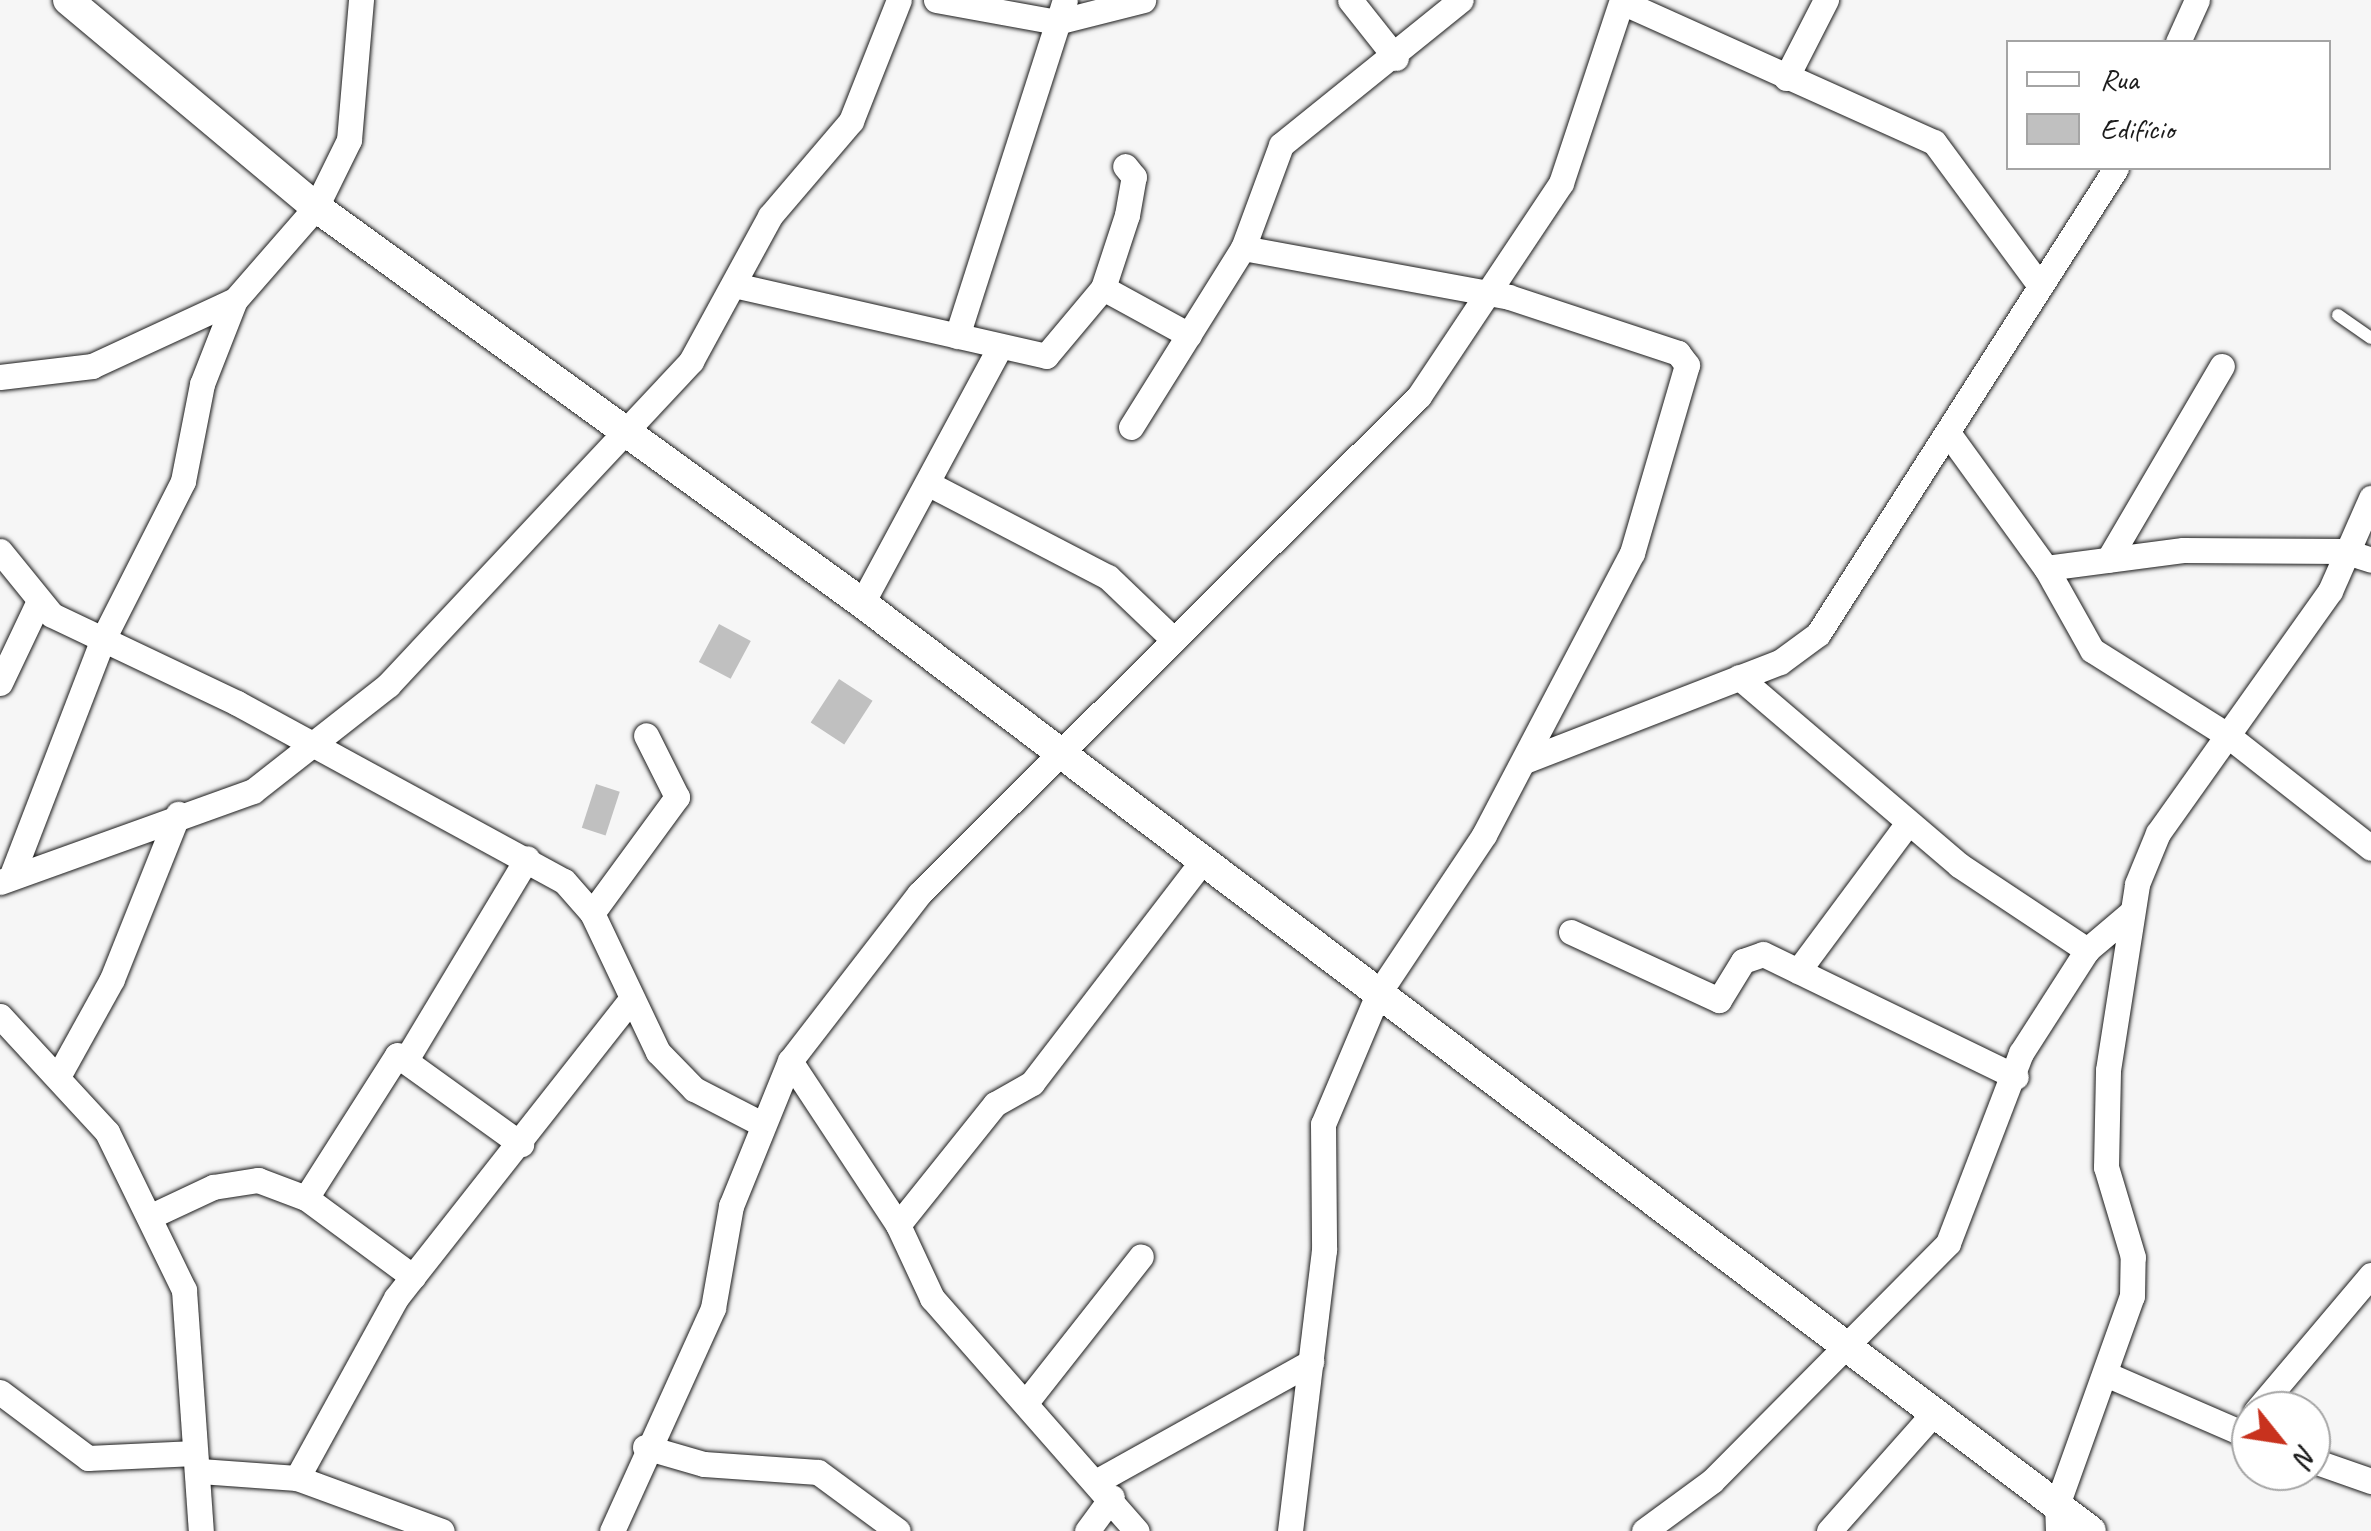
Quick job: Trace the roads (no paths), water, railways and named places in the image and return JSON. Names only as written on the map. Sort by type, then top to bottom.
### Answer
[{"type":"street","points":[[68,0],[316,207],[631,431],[862,603],[1061,753],[1199,866],[1378,994],[1932,1415],[2058,1518],[2092,1531]]},
{"type":"street","points":[[6,877],[104,640],[183,481],[202,384],[235,300],[316,207],[356,111],[361,0]]},
{"type":"street","points":[[6,877],[252,791],[317,746],[388,686],[631,431],[691,362],[777,205],[850,121],[900,0]]},
{"type":"street","points":[[936,0],[1061,11],[1142,0]]},
{"type":"street","points":[[1350,0],[1396,58]]},
{"type":"street","points":[[1131,427],[1243,248],[1281,145],[1396,58],[1461,0]]},
{"type":"street","points":[[1786,78],[1826,0]]},
{"type":"street","points":[[2179,40],[2197,0]]},
{"type":"street","points":[[612,1531],[645,1447],[713,1308],[731,1206],[760,1123],[790,1061],[919,894],[1419,396],[1482,294],[1561,183],[1622,1],[1948,152],[2040,286]]},
{"type":"street","points":[[957,336],[1061,11]]},
{"type":"street","points":[[734,284],[957,336],[998,350],[1052,354],[1103,288],[1128,215],[1134,177],[1124,166]]},
{"type":"street","points":[[1527,760],[1739,677],[1818,634],[1950,437],[2115,170]]},
{"type":"street","points":[[1243,248],[1482,294],[1590,322],[1678,353],[1687,365],[1654,501],[1527,760],[1443,906],[1378,994],[1318,1142],[1324,1250],[1290,1531]]},
{"type":"street","points":[[1103,288],[1189,335]]},
{"type":"street","points":[[0,377],[92,366],[235,300]]},
{"type":"street","points":[[862,603],[998,350]]},
{"type":"street","points":[[2108,560],[2222,366]]},
{"type":"street","points":[[1950,437],[2046,568],[2092,650],[2227,735],[2371,848]]},
{"type":"street","points":[[929,484],[1108,577],[1174,640]]},
{"type":"street","points":[[2058,1518],[2132,1296],[2133,1257],[2106,1167],[2108,1070],[2132,912],[2158,833],[2330,591],[2344,551],[2371,498]]},
{"type":"street","points":[[2046,568],[2184,550],[2344,551],[2371,560]]},
{"type":"street","points":[[0,552],[38,603],[528,858],[592,913],[631,999],[681,1078],[760,1123]]},
{"type":"street","points":[[0,682],[38,603]]},
{"type":"street","points":[[1739,677],[1836,750],[1908,823],[2088,950]]},
{"type":"street","points":[[592,913],[676,797],[646,735]]},
{"type":"street","points":[[60,1073],[112,980],[178,814]]},
{"type":"street","points":[[1798,971],[1908,823]]},
{"type":"street","points":[[407,1058],[528,858]]},
{"type":"street","points":[[898,1225],[994,1104],[1032,1083],[1199,866]]},
{"type":"street","points":[[1644,1531],[1712,1481],[1839,1346],[1948,1243],[2044,1007],[2088,950],[2132,912]]},
{"type":"street","points":[[1571,932],[1718,1000],[1752,953],[1798,971],[2016,1077]]},
{"type":"street","points":[[296,1478],[413,1277],[631,999]]},
{"type":"street","points":[[0,1016],[60,1073],[107,1132],[190,1306],[201,1531]]},
{"type":"street","points":[[306,1198],[397,1055],[407,1058],[521,1144]]},
{"type":"street","points":[[790,1061],[898,1225],[932,1298],[1105,1488],[1137,1531]]},
{"type":"street","points":[[149,1217],[212,1187],[258,1180],[306,1198],[413,1277]]},
{"type":"street","points":[[1027,1401],[1140,1256]]},
{"type":"street","points":[[2277,1391],[2371,1275]]},
{"type":"street","points":[[1087,1531],[1105,1488],[1311,1362]]},
{"type":"street","points":[[2108,1375],[2231,1418]]},
{"type":"street","points":[[0,1392],[88,1458],[197,1462],[296,1478],[442,1531]]},
{"type":"street","points":[[1829,1531],[1932,1415]]},
{"type":"street","points":[[645,1447],[704,1464],[806,1468],[898,1531]]},
{"type":"street","points":[[2331,1467],[2371,1481]]},
{"type":"lane","points":[[2338,315],[2371,338]]}]
